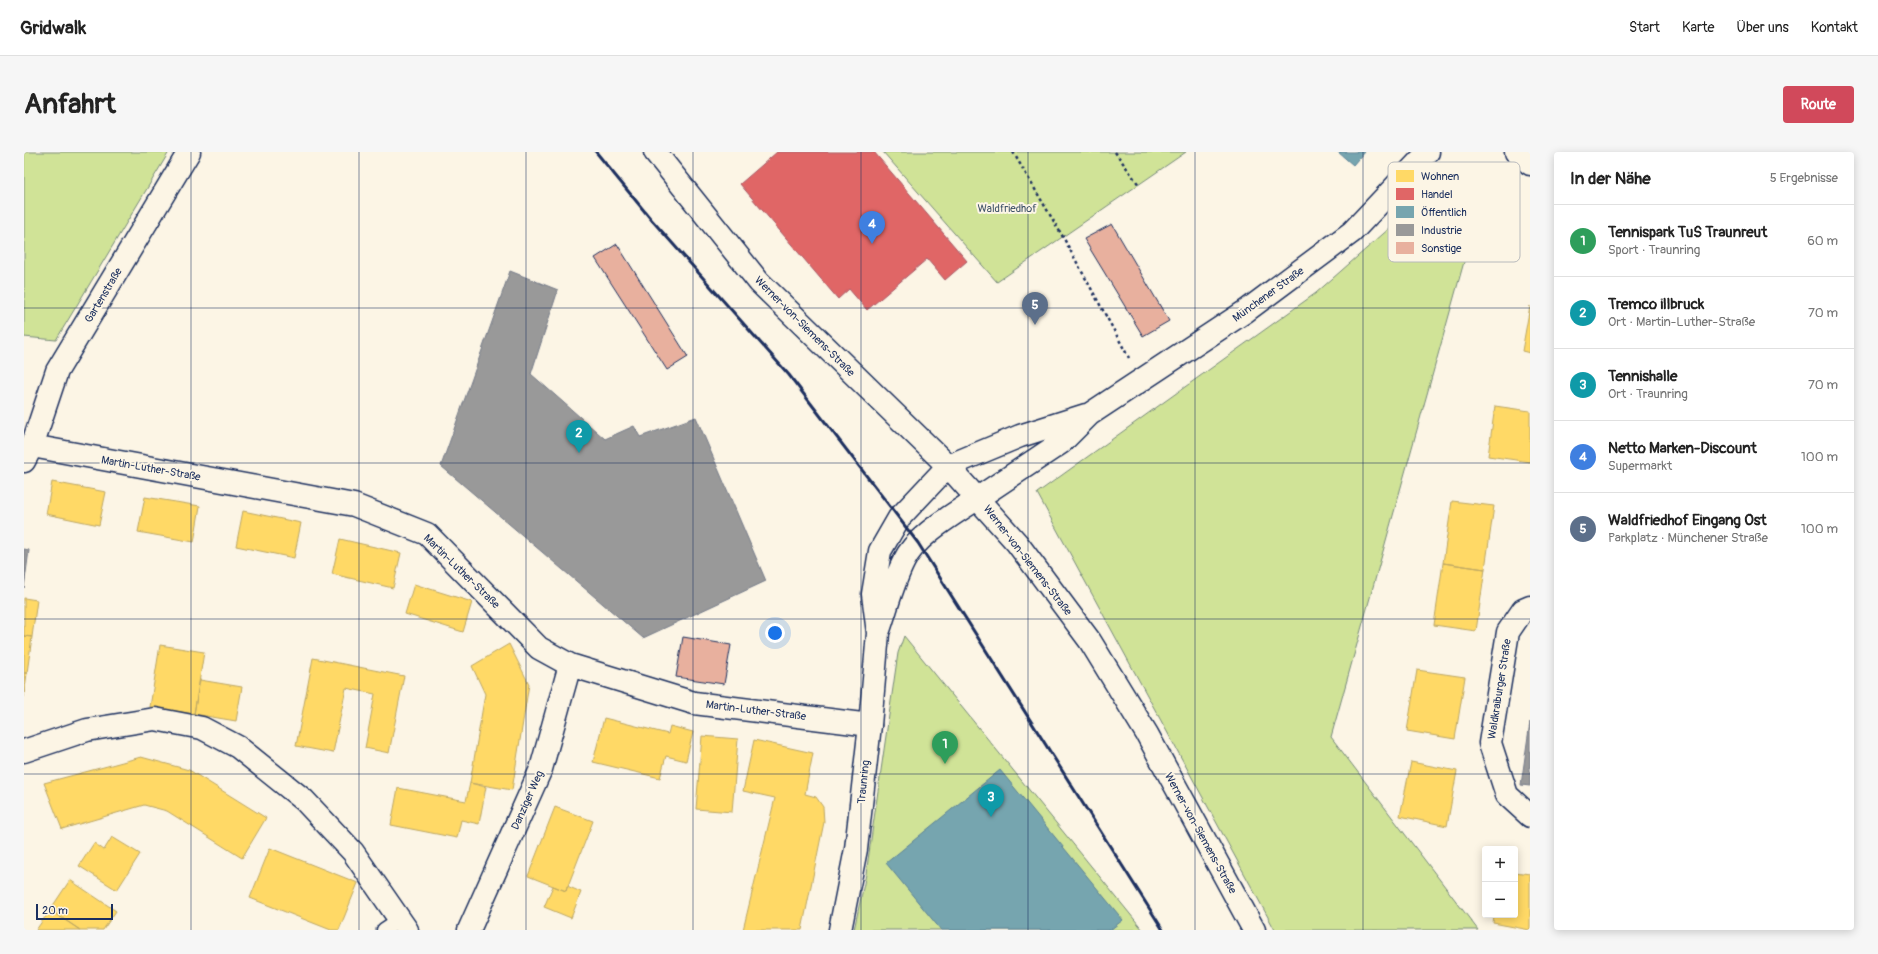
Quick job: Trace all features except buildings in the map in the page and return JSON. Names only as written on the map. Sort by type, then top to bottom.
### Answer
[{"type":"street","name":"Gartenstraße","points":[[28,453],[57,371],[189,152]]},
{"type":"street","name":"Werner-von-Siemens-Straße","points":[[654,152],[759,282],[948,466],[1017,543],[1090,641],[1147,734],[1254,930]]},
{"type":"street","name":"Münchener Straße","points":[[1418,162],[1428,152]]},
{"type":"street","points":[[1516,152],[1530,164]]},
{"type":"street","name":"Münchener Straße","points":[[978,498],[1062,442],[1090,414],[1246,310],[1352,232],[1388,194]]},
{"type":"street","name":"Münchener Straße","points":[[948,466],[1020,436],[1090,414]]},
{"type":"street","name":"Martin-Luther-Straße","points":[[28,453],[354,505],[427,534],[539,648],[570,665],[694,702],[870,725]]},
{"type":"street","name":"Traunring","points":[[840,930],[856,849],[870,725],[878,633],[873,594],[880,551],[899,518],[948,466]]},
{"type":"street","name":"Traunring","points":[[878,633],[904,560],[918,543],[933,529],[978,498]]},
{"type":"street","name":"Waldkraiburger Straße","points":[[1530,607],[1523,610],[1508,632],[1490,743],[1507,795],[1530,816]]},
{"type":"street","name":"Danziger Weg","points":[[469,930],[541,769],[570,665]]},
{"type":"street","points":[[24,751],[87,730],[155,719],[202,728],[238,747],[304,800],[353,852],[397,927]]},
{"type":"path","points":[[1013,152],[1063,237],[1141,380]]},
{"type":"path","points":[[1115,152],[1139,185]]},
{"type":"green space","points":[[24,152],[169,152],[56,340],[24,337]]},
{"type":"green space","name":"Waldfriedhof","points":[[883,152],[1186,152],[997,282]]},
{"type":"green space","points":[[1388,230],[1388,262],[1464,262],[1331,737],[1478,930],[1275,930],[1037,493],[1316,293]]},
{"type":"green space","points":[[904,636],[1143,930],[854,930],[866,874],[898,653]]},
{"type":"railway","points":[[596,152],[650,218],[789,375],[918,543],[1163,930]]},
{"type":"place","name":"Netto Marken-Discount","points":[[872,244]]},
{"type":"place","name":"Waldfriedhof Eingang Ost","points":[[1035,325]]},
{"type":"place","name":"Tremco illbruck","points":[[579,453]]},
{"type":"place","name":"Tennispark TuS Traunreut","points":[[945,764]]},
{"type":"place","name":"Tennishalle","points":[[991,817]]}]
